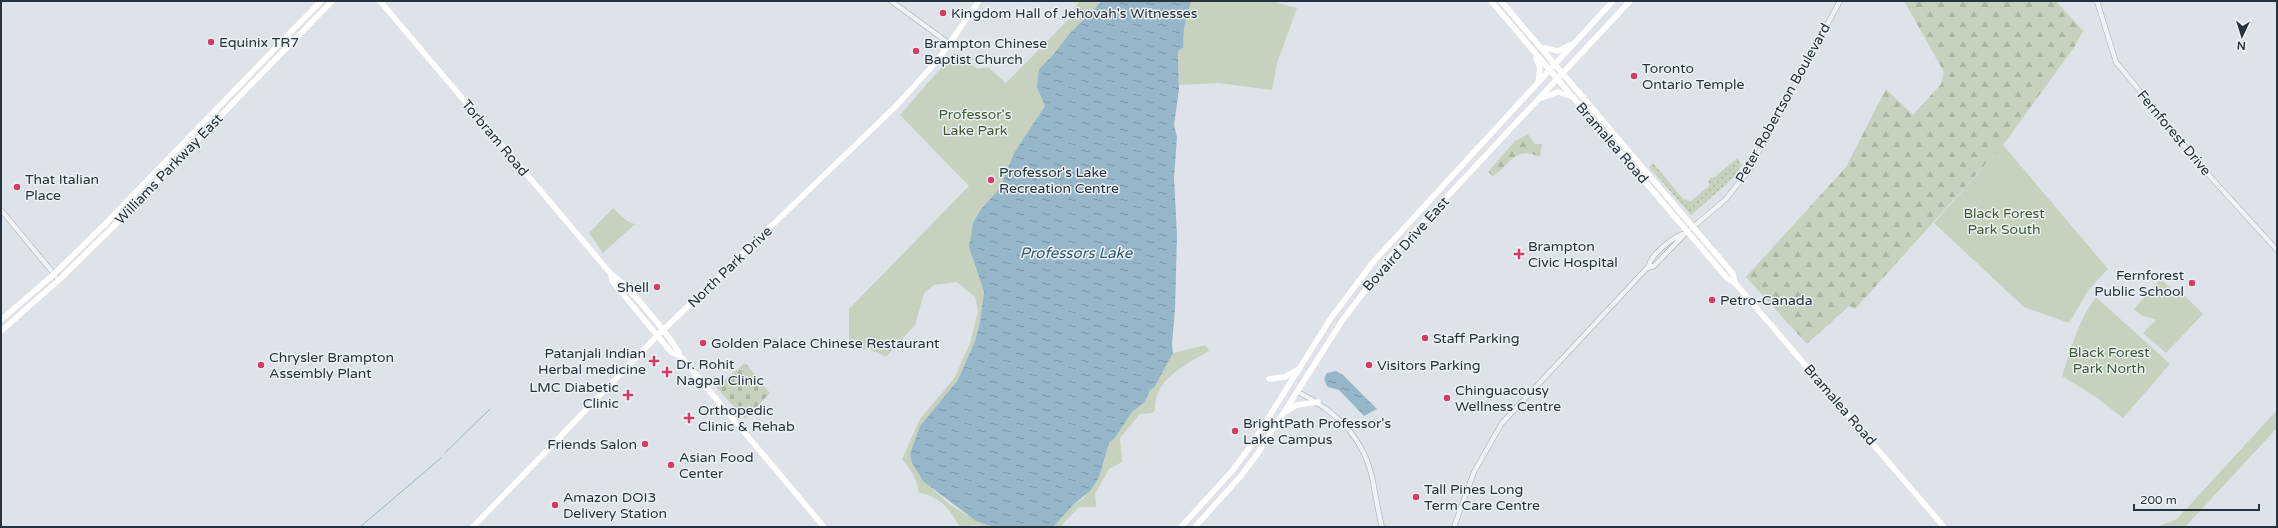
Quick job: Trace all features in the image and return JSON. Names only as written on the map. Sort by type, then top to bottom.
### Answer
[{"type":"main road","name":"Williams Parkway East","points":[[1,320],[54,274],[321,1]]},
{"type":"main road","name":"Williams Parkway East","points":[[1,331],[59,280],[110,230],[332,1]]},
{"type":"main road","name":"Torbram Road","points":[[380,1],[611,274],[618,278],[662,330],[677,348],[680,356],[824,527]]},
{"type":"main road","name":"North Park Drive","points":[[473,527],[662,330],[896,106],[938,61],[979,1]]},
{"type":"main road","name":"Bramalea Road","points":[[1492,1],[1531,50],[1686,232],[1727,278],[1735,283],[1944,527]]},
{"type":"main road","name":"Bramalea Road","points":[[1501,1],[1564,73],[1733,274],[1735,283]]},
{"type":"main road","name":"Bovaird Drive East","points":[[1181,527],[1232,471],[1250,447],[1331,318],[1374,261],[1613,1]]},
{"type":"main road","name":"Bovaird Drive East","points":[[1195,527],[1240,477],[1285,412],[1346,314],[1389,259],[1630,1]]},
{"type":"main road","points":[[1541,46],[1549,50],[1558,51],[1575,42]]},
{"type":"main road","points":[[1531,50],[1540,68],[1537,84]]},
{"type":"main road","points":[[1540,99],[1558,92],[1566,93],[1571,97]]},
{"type":"main road","name":"Torbram Road","points":[[611,274],[612,281],[657,336],[671,352],[680,356]]},
{"type":"main road","points":[[1269,379],[1286,377],[1299,369]]},
{"type":"main road","points":[[1285,412],[1297,405],[1318,402]]},
{"type":"street","points":[[891,1],[950,44]]},
{"type":"street","name":"Peter Robertson Boulevard","points":[[1454,527],[1474,472],[1502,423],[1649,266],[1649,262],[1664,246],[1678,234],[1686,232],[1693,227],[1726,199],[1749,170],[1840,1]]},
{"type":"street","name":"Fernforest Drive","points":[[2097,1],[2116,62],[2223,192],[2277,250]]},
{"type":"street","points":[[1,210],[59,280]]},
{"type":"street","points":[[1298,392],[1318,402],[1342,421],[1361,446],[1373,482],[1375,502],[1382,527]]},
{"type":"green space","name":"Professor's Lake Park","points":[[1079,1],[1102,1],[1070,33],[1052,56],[1039,69],[1045,106],[1014,153],[1000,188],[981,209],[973,260],[984,292],[980,322],[975,341],[958,380],[920,426],[912,463],[919,474],[927,484],[958,510],[982,523],[994,527],[974,525],[960,527],[944,504],[933,497],[919,493],[913,475],[902,459],[920,419],[955,377],[970,343],[978,311],[975,297],[957,282],[934,285],[924,293],[915,325],[886,357],[871,350],[849,348],[849,309],[969,186],[900,115],[954,53],[978,69],[988,67],[1006,83],[1069,19]]},
{"type":"green space","points":[[1191,1],[1276,1],[1278,3],[1297,8],[1277,63],[1272,90],[1219,83],[1179,85],[1178,51],[1183,48],[1184,28]]},
{"type":"green space","points":[[1904,1],[2056,1],[2083,31],[2075,46],[2003,145],[1855,309],[1849,306],[1807,344],[1746,277],[1846,167],[1886,89],[1913,115],[1941,84],[1944,72]]},
{"type":"green space","points":[[1528,134],[1535,144],[1542,144],[1540,157],[1525,153],[1514,158],[1493,176],[1488,172],[1515,141]]},
{"type":"green space","name":"Black Forest Park South","points":[[2003,145],[2108,269],[2089,289],[2069,323],[2024,307],[1934,223]]},
{"type":"green space","points":[[1737,158],[1742,165],[1731,180],[1691,215],[1649,167],[1653,163],[1684,200],[1686,199],[1690,202],[1710,185],[1708,182],[1711,177],[1714,178]]},
{"type":"green space","points":[[613,208],[627,221],[639,226],[634,225],[603,253],[589,233]]},
{"type":"green space","points":[[2159,281],[2163,281],[2180,297],[2183,294],[2203,314],[2166,353],[2143,333],[2156,320],[2141,315],[2134,309]]},
{"type":"green space","name":"Black Forest Park North","points":[[2096,297],[2170,364],[2123,418],[2096,397],[2062,376],[2080,325]]},
{"type":"green space","points":[[1206,345],[1209,351],[1181,368],[1165,381],[1156,399],[1155,410],[1152,413],[1140,414],[1120,438],[1122,462],[1109,469],[1095,494],[1096,507],[1079,507],[1060,527],[1053,527],[1074,504],[1084,498],[1099,476],[1109,443],[1115,438],[1132,412],[1145,402],[1150,390],[1154,388],[1173,353]]},
{"type":"green space","points":[[745,363],[770,393],[745,419],[716,387]]},
{"type":"green space","points":[[2277,410],[2277,428],[2185,527],[2157,527],[2177,519]]},
{"type":"water","name":"Professors Lake","points":[[1102,1],[1191,1],[1184,28],[1183,48],[1178,51],[1179,89],[1174,125],[1177,137],[1174,178],[1177,236],[1175,308],[1172,344],[1173,353],[1154,388],[1150,390],[1145,402],[1132,412],[1115,438],[1109,443],[1099,477],[1090,491],[1074,504],[1053,527],[994,527],[976,521],[924,482],[912,463],[910,454],[920,426],[958,380],[975,341],[980,322],[984,292],[969,247],[973,223],[981,209],[1000,188],[1014,153],[1045,106],[1037,87],[1039,69],[1052,56],[1070,33]]},
{"type":"water","points":[[1336,371],[1343,375],[1377,409],[1364,416],[1339,390],[1328,387],[1324,380],[1327,373]]},
{"type":"waterway","points":[[445,453],[490,409]]},
{"type":"waterway","points":[[360,527],[441,458]]},
{"type":"place","name":"Kingdom Hall of Jehovah's Witnesses","points":[[943,13]]},
{"type":"place","name":"Equinix TR7","points":[[211,42]]},
{"type":"place","name":"Brampton Chinese Baptist Church","points":[[916,51]]},
{"type":"place","name":"Toronto Ontario Temple","points":[[1634,76]]},
{"type":"place","name":"Professor's Lake Recreation Centre","points":[[991,180]]},
{"type":"place","name":"That Italian Place","points":[[17,187]]},
{"type":"place","name":"Brampton Civic Hospital","points":[[1519,254]]},
{"type":"place","name":"Fernforest Public School","points":[[2192,283]]},
{"type":"place","name":"Shell","points":[[657,287]]},
{"type":"place","name":"Petro-Canada","points":[[1712,300]]},
{"type":"place","name":"Staff Parking","points":[[1425,338]]},
{"type":"place","name":"Golden Palace Chinese Restaurant","points":[[703,343]]},
{"type":"place","name":"Patanjali Indian Herbal medicine","points":[[654,361]]},
{"type":"place","name":"Chrysler Brampton Assembly Plant","points":[[261,365]]},
{"type":"place","name":"Visitors Parking","points":[[1369,365]]},
{"type":"place","name":"Dr. Rohit Nagpal Clinic","points":[[667,372]]},
{"type":"place","name":"LMC Diabetic Clinic","points":[[628,395]]},
{"type":"place","name":"Chinguacousy Wellness Centre","points":[[1447,398]]},
{"type":"place","name":"Orthopedic Clinic & Rehab","points":[[689,418]]},
{"type":"place","name":"BrightPath Professor's Lake Campus","points":[[1235,431]]},
{"type":"place","name":"Friends Salon","points":[[645,444]]},
{"type":"place","name":"Asian Food Center","points":[[671,465]]},
{"type":"place","name":"Tall Pines Long Term Care Centre","points":[[1416,497]]},
{"type":"place","name":"Amazon DOI3 Delivery Station","points":[[555,505]]}]
